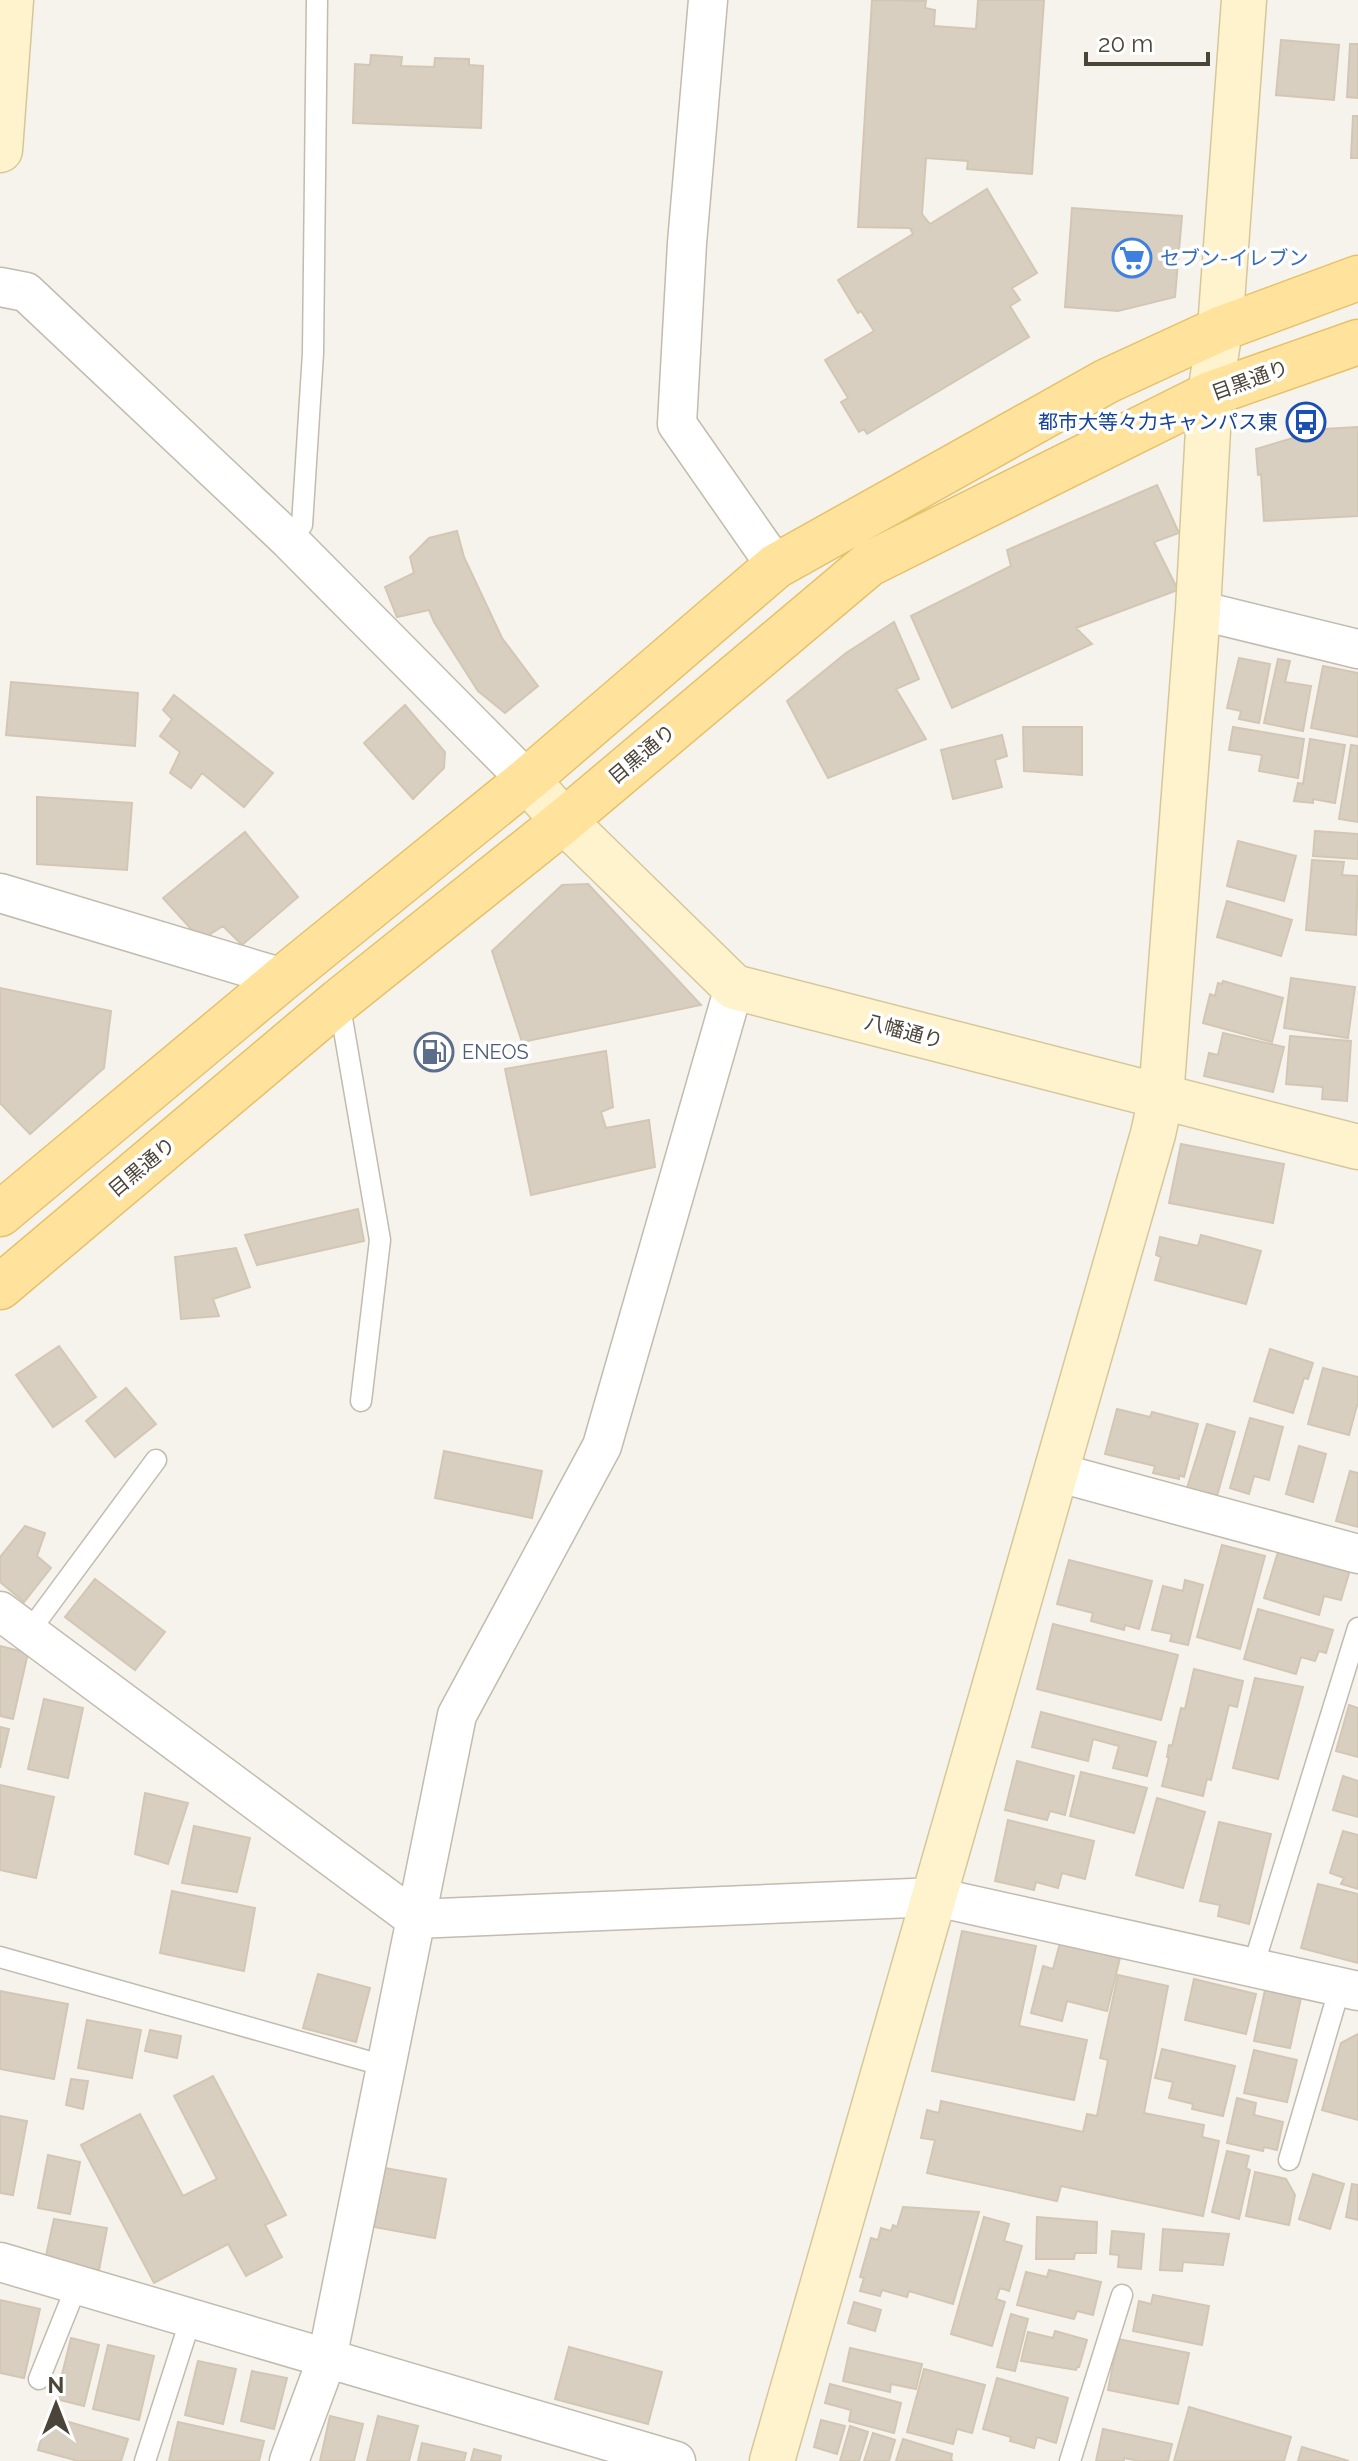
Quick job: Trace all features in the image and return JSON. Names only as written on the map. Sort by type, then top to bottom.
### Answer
[{"type":"main road","points":[[0,1214],[527,780],[776,566],[1107,381],[1220,329],[1358,278]]},
{"type":"main road","name":"目黒通り","points":[[0,1287],[339,1001],[564,821],[869,564],[1210,394],[1358,342]]},
{"type":"street","points":[[0,150],[11,0]]},
{"type":"street","points":[[708,0],[687,243],[677,424],[776,566]]},
{"type":"street","points":[[772,2461],[936,1897],[1161,1097],[1198,610],[1210,394],[1220,329],[1244,0]]},
{"type":"street","points":[[0,287],[26,292],[289,540],[527,780]]},
{"type":"street","points":[[1198,610],[1358,649]]},
{"type":"street","name":"八幡通り","points":[[527,780],[564,821],[734,987],[1358,1147]]},
{"type":"street","points":[[0,893],[283,978]]},
{"type":"street","points":[[289,2461],[327,2359],[457,1715],[602,1446],[734,987]]},
{"type":"street","points":[[1056,1472],[1358,1554]]},
{"type":"street","points":[[14,1622],[415,1919],[936,1897],[1349,1989]]},
{"type":"street","points":[[0,2262],[676,2461]]},
{"type":"lane","points":[[289,540],[302,525],[313,353],[317,0]]},
{"type":"lane","points":[[339,1001],[380,1240],[361,1401]]},
{"type":"lane","points":[[14,1622],[156,1460]]},
{"type":"lane","points":[[1253,1967],[1358,1628]]},
{"type":"lane","points":[[0,1957],[385,2066]]},
{"type":"lane","points":[[1289,2160],[1349,1989]]},
{"type":"lane","points":[[39,2379],[77,2285]]},
{"type":"lane","points":[[1070,2461],[1122,2295]]},
{"type":"lane","points":[[145,2461],[191,2318]]},
{"type":"building","points":[[872,0],[926,1],[925,8],[935,10],[934,26],[976,29],[978,0],[1044,0],[1032,174],[967,169],[968,161],[926,158],[922,214],[930,224],[987,189],[1037,273],[1012,288],[1020,300],[1010,306],[1029,337],[867,434],[864,429],[859,432],[841,402],[848,398],[825,360],[874,331],[861,311],[858,313],[838,280],[913,234],[910,228],[858,227]]},
{"type":"building","points":[[1281,40],[1339,45],[1334,100],[1276,95]]},
{"type":"building","points":[[1350,44],[1358,44],[1358,98],[1347,97]]},
{"type":"building","points":[[371,55],[402,57],[401,66],[434,67],[435,58],[469,59],[469,65],[483,66],[481,128],[353,123],[355,64],[370,65]]},
{"type":"building","points":[[1353,116],[1358,116],[1358,158],[1351,158]]},
{"type":"building","points":[[1072,208],[1182,216],[1175,297],[1118,311],[1065,307]]},
{"type":"building","points":[[1358,427],[1358,516],[1264,521],[1256,449],[1323,429]]},
{"type":"building","points":[[1157,485],[1179,533],[1154,542],[1178,590],[1076,628],[1092,644],[952,708],[911,616],[1011,566],[1007,550]]},
{"type":"building","points":[[457,531],[464,557],[502,638],[538,686],[505,713],[478,691],[429,610],[397,617],[385,587],[414,573],[410,557],[429,538]]},
{"type":"building","points":[[894,622],[919,679],[896,689],[926,739],[828,778],[787,701],[846,653]]},
{"type":"building","points":[[1239,658],[1270,664],[1259,723],[1239,719],[1241,711],[1227,708]]},
{"type":"building","points":[[1278,659],[1290,661],[1285,682],[1311,686],[1303,731],[1264,723]]},
{"type":"building","points":[[1323,666],[1358,673],[1358,737],[1311,728]]},
{"type":"building","points":[[11,682],[138,693],[135,746],[6,735]]},
{"type":"building","points":[[174,695],[273,773],[244,807],[202,773],[191,788],[170,773],[180,752],[160,736],[172,719],[163,710]]},
{"type":"building","points":[[405,705],[445,752],[444,768],[413,799],[364,743]]},
{"type":"building","points":[[1023,727],[1082,727],[1082,775],[1024,771]]},
{"type":"building","points":[[1233,727],[1304,739],[1298,778],[1259,771],[1262,755],[1229,750]]},
{"type":"building","points":[[1002,735],[1007,756],[995,760],[1002,787],[953,799],[941,750]]},
{"type":"building","points":[[1310,739],[1345,745],[1335,803],[1313,799],[1313,803],[1294,801],[1298,783],[1303,784]]},
{"type":"building","points":[[1351,745],[1358,746],[1358,822],[1339,819]]},
{"type":"building","points":[[37,797],[132,803],[127,870],[37,864]]},
{"type":"building","points":[[1315,831],[1358,834],[1358,859],[1313,856]]},
{"type":"building","points":[[245,832],[298,897],[242,945],[223,926],[201,940],[163,898]]},
{"type":"building","points":[[1238,841],[1296,856],[1284,901],[1227,886]]},
{"type":"building","points":[[1312,860],[1344,862],[1342,875],[1358,876],[1356,935],[1306,930]]},
{"type":"building","points":[[588,884],[701,1005],[522,1042],[492,951],[562,885]]},
{"type":"building","points":[[1227,901],[1292,920],[1281,956],[1217,937]]},
{"type":"building","points":[[1291,978],[1355,987],[1348,1038],[1284,1028]]},
{"type":"building","points":[[1223,981],[1283,998],[1272,1042],[1203,1023],[1210,994],[1215,996],[1218,983],[1222,984]]},
{"type":"building","points":[[0,988],[111,1011],[104,1068],[30,1134],[0,1103]]},
{"type":"building","points":[[1223,1033],[1284,1047],[1273,1092],[1204,1076],[1209,1053],[1218,1055]]},
{"type":"building","points":[[1290,1036],[1351,1041],[1347,1101],[1322,1099],[1323,1087],[1286,1084]]},
{"type":"building","points":[[606,1051],[613,1107],[601,1112],[606,1128],[649,1120],[655,1167],[531,1195],[505,1069]]},
{"type":"building","points":[[1181,1144],[1284,1164],[1273,1223],[1169,1203]]},
{"type":"building","points":[[358,1209],[364,1241],[257,1265],[245,1235]]},
{"type":"building","points":[[1201,1235],[1261,1251],[1246,1304],[1155,1280],[1161,1257],[1156,1255],[1160,1237],[1198,1246]]},
{"type":"building","points":[[236,1248],[250,1287],[213,1299],[219,1316],[181,1319],[175,1257]]},
{"type":"building","points":[[59,1346],[96,1397],[53,1427],[16,1375]]},
{"type":"building","points":[[1270,1349],[1313,1363],[1308,1379],[1304,1378],[1293,1413],[1254,1401]]},
{"type":"building","points":[[1323,1368],[1358,1377],[1358,1402],[1349,1435],[1308,1424]]},
{"type":"building","points":[[126,1388],[156,1424],[115,1457],[86,1421]]},
{"type":"building","points":[[1117,1409],[1150,1417],[1152,1412],[1198,1424],[1184,1477],[1179,1475],[1179,1479],[1153,1473],[1155,1466],[1105,1454]]},
{"type":"building","points":[[1250,1418],[1283,1427],[1269,1480],[1254,1476],[1249,1494],[1230,1488]]},
{"type":"building","points":[[1207,1424],[1235,1432],[1217,1496],[1187,1488]]},
{"type":"building","points":[[1299,1446],[1326,1454],[1313,1502],[1286,1494]]},
{"type":"building","points":[[444,1451],[542,1471],[532,1518],[435,1498]]},
{"type":"building","points":[[1350,1471],[1358,1473],[1358,1527],[1336,1521]]},
{"type":"building","points":[[25,1526],[45,1533],[37,1556],[51,1568],[24,1602],[0,1582],[0,1557]]},
{"type":"building","points":[[1222,1545],[1265,1556],[1240,1649],[1197,1637]]},
{"type":"building","points":[[1278,1552],[1350,1570],[1341,1600],[1324,1596],[1319,1615],[1264,1598]]},
{"type":"building","points":[[1069,1560],[1152,1581],[1139,1629],[1125,1625],[1124,1630],[1091,1621],[1093,1613],[1057,1604]]},
{"type":"building","points":[[95,1579],[165,1632],[135,1670],[65,1617]]},
{"type":"building","points":[[1185,1580],[1203,1585],[1188,1645],[1170,1641],[1172,1634],[1152,1630],[1163,1586],[1183,1591]]},
{"type":"building","points":[[1258,1609],[1333,1630],[1326,1653],[1319,1651],[1315,1661],[1301,1657],[1296,1674],[1244,1659]]},
{"type":"building","points":[[1053,1624],[1178,1655],[1161,1720],[1037,1689]]},
{"type":"building","points":[[0,1646],[28,1653],[13,1719],[0,1716]]},
{"type":"building","points":[[1194,1669],[1243,1681],[1237,1707],[1229,1705],[1211,1780],[1207,1779],[1203,1796],[1162,1786],[1169,1745],[1172,1746],[1181,1708],[1185,1709]]},
{"type":"building","points":[[1255,1678],[1303,1687],[1278,1779],[1233,1768]]},
{"type":"building","points":[[44,1699],[83,1708],[68,1778],[28,1769]]},
{"type":"building","points":[[1349,1705],[1358,1708],[1358,1757],[1336,1751]]},
{"type":"building","points":[[1041,1712],[1156,1742],[1147,1776],[1113,1768],[1119,1746],[1093,1739],[1088,1761],[1032,1747]]},
{"type":"building","points":[[0,1727],[9,1729],[0,1768]]},
{"type":"building","points":[[1017,1761],[1074,1776],[1065,1815],[1050,1811],[1047,1820],[1005,1810]]},
{"type":"building","points":[[1081,1772],[1147,1788],[1134,1833],[1070,1816]]},
{"type":"building","points":[[1343,1776],[1358,1781],[1358,1817],[1333,1810]]},
{"type":"building","points":[[0,1785],[54,1797],[36,1878],[0,1870]]},
{"type":"building","points":[[145,1793],[188,1803],[168,1864],[135,1854]]},
{"type":"building","points":[[1157,1798],[1205,1812],[1183,1888],[1136,1875]]},
{"type":"building","points":[[1008,1820],[1094,1841],[1085,1879],[1062,1873],[1058,1888],[1036,1882],[1034,1890],[995,1881]]},
{"type":"building","points":[[1219,1822],[1271,1834],[1249,1924],[1218,1916],[1220,1905],[1200,1901]]},
{"type":"building","points":[[194,1826],[250,1838],[237,1892],[182,1883]]},
{"type":"building","points":[[1343,1831],[1358,1835],[1358,1889],[1341,1884],[1344,1878],[1330,1873]]},
{"type":"building","points":[[1318,1884],[1358,1894],[1358,1963],[1301,1948]]},
{"type":"building","points":[[172,1891],[255,1908],[244,1971],[160,1953]]},
{"type":"building","points":[[962,1931],[1036,1946],[1019,2026],[1087,2040],[1074,2100],[932,2071]]},
{"type":"building","points":[[1060,1943],[1120,1958],[1107,2011],[1067,2001],[1062,2021],[1031,2013],[1043,1966],[1053,1969]]},
{"type":"building","points":[[318,1974],[370,1988],[356,2042],[303,2028]]},
{"type":"building","points":[[1118,1975],[1168,1986],[1144,2113],[1204,2125],[1202,2137],[1219,2141],[1203,2216],[1061,2186],[1057,2201],[927,2173],[935,2140],[921,2138],[927,2110],[939,2113],[941,2101],[1083,2132],[1087,2114],[1097,2116],[1108,2060],[1100,2058]]},
{"type":"building","points":[[1194,1979],[1256,1994],[1246,2034],[1185,2020]]},
{"type":"building","points":[[1265,1990],[1301,1998],[1290,2048],[1254,2041]]},
{"type":"building","points":[[0,1991],[68,2004],[54,2079],[0,2069]]},
{"type":"building","points":[[87,2020],[141,2030],[132,2078],[78,2068]]},
{"type":"building","points":[[150,2030],[181,2036],[177,2058],[145,2051]]},
{"type":"building","points":[[1358,2034],[1358,2120],[1322,2110],[1341,2043]]},
{"type":"building","points":[[1162,2049],[1235,2066],[1223,2116],[1192,2109],[1193,2104],[1169,2098],[1173,2082],[1155,2078]]},
{"type":"building","points":[[1254,2050],[1297,2060],[1287,2102],[1244,2093]]},
{"type":"building","points":[[213,2076],[286,2215],[265,2225],[282,2257],[246,2276],[228,2244],[154,2283],[81,2145],[140,2114],[183,2196],[217,2179],[174,2096]]},
{"type":"building","points":[[71,2079],[88,2081],[83,2109],[66,2105]]},
{"type":"building","points":[[1237,2098],[1256,2103],[1254,2115],[1283,2122],[1277,2150],[1264,2147],[1263,2151],[1227,2143]]},
{"type":"building","points":[[0,2116],[27,2121],[13,2195],[0,2193]]},
{"type":"building","points":[[1227,2151],[1249,2156],[1246,2168],[1250,2170],[1239,2219],[1212,2212]]},
{"type":"building","points":[[48,2155],[80,2162],[70,2214],[38,2208]]},
{"type":"building","points":[[385,2168],[446,2179],[435,2238],[374,2227]]},
{"type":"building","points":[[1255,2172],[1286,2179],[1295,2195],[1289,2225],[1246,2216]]},
{"type":"building","points":[[1313,2174],[1344,2184],[1330,2229],[1299,2219]]},
{"type":"building","points":[[1352,2184],[1358,2185],[1358,2220],[1346,2217]]},
{"type":"building","points":[[903,2207],[979,2212],[953,2304],[909,2291],[907,2297],[882,2290],[880,2296],[860,2291],[864,2278],[860,2277],[871,2238],[878,2240],[881,2228],[891,2231],[893,2225],[897,2227]]},
{"type":"building","points":[[984,2217],[1009,2224],[1004,2241],[1022,2246],[1009,2291],[1000,2288],[996,2299],[1005,2302],[992,2346],[951,2334]]},
{"type":"building","points":[[1037,2217],[1097,2222],[1096,2253],[1075,2253],[1074,2259],[1036,2259]]},
{"type":"building","points":[[54,2219],[107,2228],[99,2270],[45,2260]]},
{"type":"building","points":[[1163,2229],[1229,2234],[1223,2265],[1183,2262],[1182,2271],[1160,2270]]},
{"type":"building","points":[[1112,2231],[1144,2234],[1141,2269],[1118,2267],[1119,2255],[1110,2254]]},
{"type":"building","points":[[1049,2270],[1101,2282],[1093,2315],[1077,2311],[1074,2319],[1017,2305],[1026,2272],[1047,2277]]},
{"type":"building","points":[[1153,2295],[1209,2306],[1202,2345],[1133,2331],[1139,2301],[1151,2304]]},
{"type":"building","points":[[0,2300],[40,2309],[24,2378],[0,2373]]},
{"type":"building","points":[[854,2302],[881,2310],[875,2331],[848,2323]]},
{"type":"building","points":[[1011,2314],[1028,2319],[1015,2371],[997,2367]]},
{"type":"building","points":[[1055,2331],[1087,2340],[1076,2370],[1021,2361],[1028,2332],[1053,2338]]},
{"type":"building","points":[[71,2338],[99,2345],[84,2406],[56,2399]]},
{"type":"building","points":[[1118,2339],[1189,2353],[1178,2404],[1108,2390]]},
{"type":"building","points":[[108,2345],[154,2356],[139,2420],[93,2409]]},
{"type":"building","points":[[569,2347],[662,2372],[648,2424],[555,2399]]},
{"type":"building","points":[[850,2348],[922,2364],[916,2389],[891,2384],[890,2392],[843,2381]]},
{"type":"building","points":[[198,2361],[236,2369],[223,2424],[185,2415]]},
{"type":"building","points":[[924,2369],[985,2385],[972,2433],[957,2429],[953,2444],[907,2432]]},
{"type":"building","points":[[252,2371],[287,2378],[274,2429],[241,2421]]},
{"type":"building","points":[[997,2378],[1068,2398],[1056,2443],[1037,2437],[1034,2448],[983,2429]]},
{"type":"building","points":[[830,2384],[901,2403],[894,2433],[849,2421],[851,2410],[825,2403]]},
{"type":"building","points":[[1189,2407],[1291,2437],[1284,2461],[1174,2461]]},
{"type":"building","points":[[48,2416],[128,2439],[121,2461],[78,2461],[38,2450]]},
{"type":"building","points":[[330,2416],[363,2424],[354,2461],[320,2461]]},
{"type":"building","points":[[378,2416],[418,2426],[409,2461],[367,2461]]},
{"type":"building","points":[[821,2420],[845,2426],[837,2454],[814,2447]]},
{"type":"building","points":[[178,2422],[264,2441],[259,2461],[169,2461]]},
{"type":"building","points":[[850,2426],[868,2432],[859,2461],[840,2461]]},
{"type":"building","points":[[1103,2429],[1172,2444],[1168,2461],[1124,2458],[1124,2461],[1096,2461]]},
{"type":"building","points":[[873,2433],[895,2440],[889,2461],[864,2461]]},
{"type":"building","points":[[903,2439],[952,2454],[953,2461],[896,2461]]},
{"type":"building","points":[[422,2443],[466,2453],[464,2461],[418,2461]]},
{"type":"building","points":[[1302,2447],[1349,2461],[1298,2461]]},
{"type":"building","points":[[474,2449],[501,2456],[500,2461],[471,2461]]},
{"type":"place","name":"セブン-イレブン","points":[[1132,258]]},
{"type":"place","name":"都市大等々力キャンパス東","points":[[1306,422]]},
{"type":"place","name":"ENEOS","points":[[434,1052]]}]
